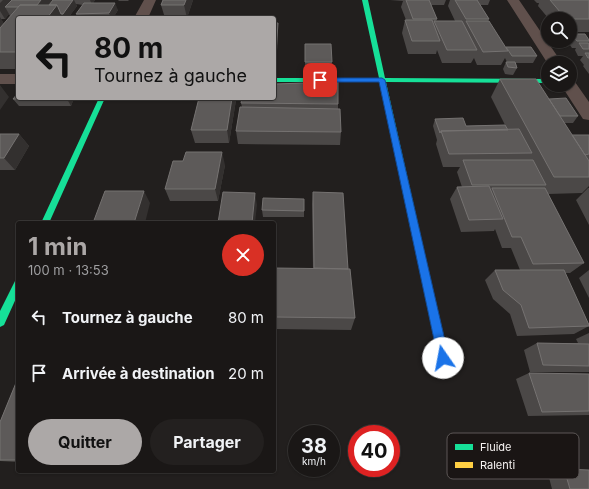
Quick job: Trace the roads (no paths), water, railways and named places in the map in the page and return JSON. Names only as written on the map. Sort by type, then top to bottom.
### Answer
[{"type":"street","points":[[142,16],[150,0]]},
{"type":"street","points":[[365,0],[443,358]]},
{"type":"street","points":[[513,0],[550,56]]},
{"type":"street","points":[[0,79],[16,79]]},
{"type":"street","points":[[276,80],[541,81]]},
{"type":"street","points":[[574,92],[589,115]]},
{"type":"street","points":[[46,221],[101,100]]},
{"type":"street","points":[[0,322],[10,291]]}]
